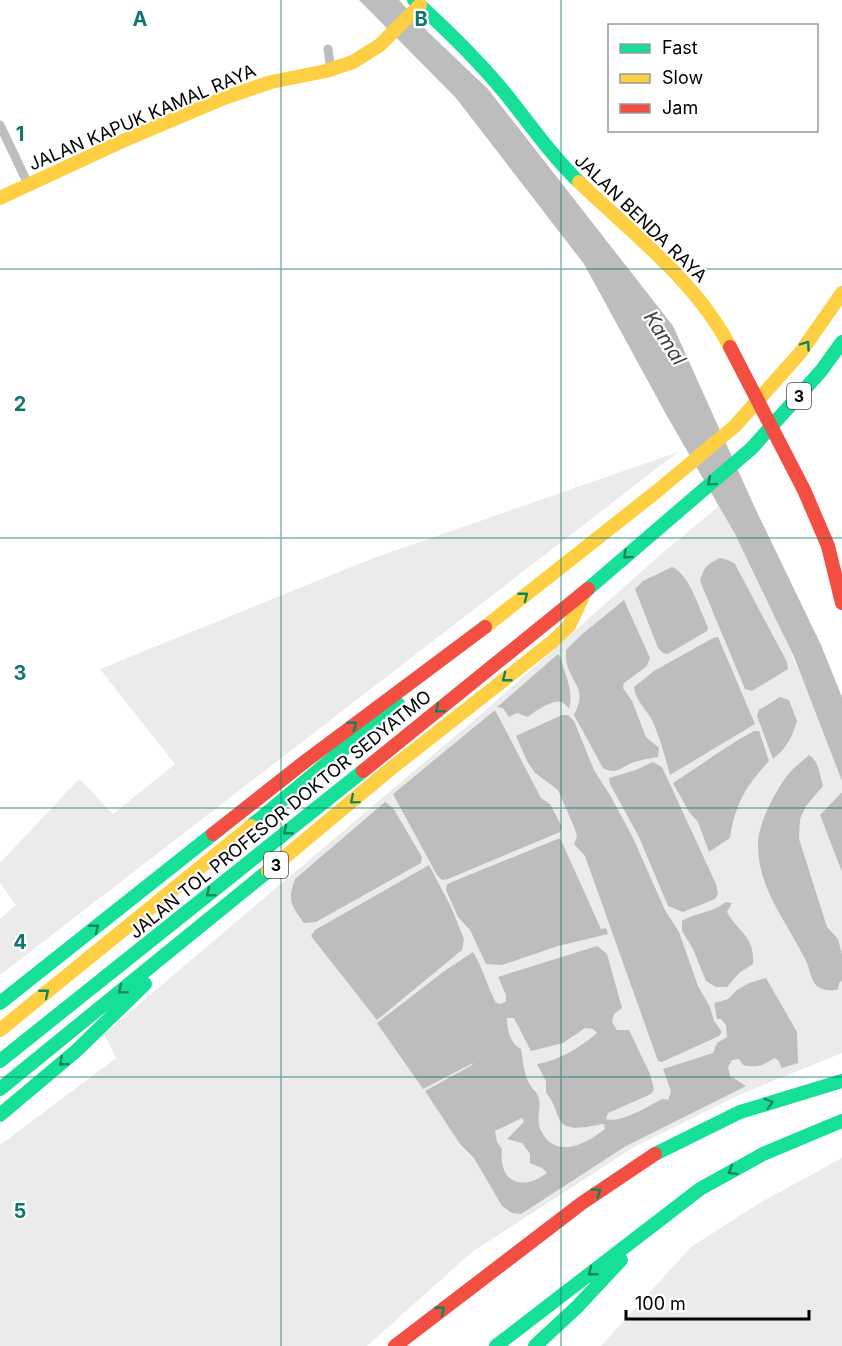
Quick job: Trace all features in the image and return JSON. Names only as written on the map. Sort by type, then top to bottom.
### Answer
[{"type":"main road","name":"JALAN KAPUK KAMAL RAYA","points":[[0,198],[109,147],[259,85],[331,71],[368,55],[418,5]]},
{"type":"main road","name":"JALAN BENDA RAYA","points":[[418,5],[454,37],[503,91],[559,163],[681,279],[719,325],[804,490],[828,546],[842,603]]},
{"type":"main road","name":"JALAN TOL PROFESOR DOKTOR SEDYATMO","points":[[0,1003],[307,760],[478,632],[656,492],[735,426],[800,353],[842,293]]},
{"type":"main road","name":"JALAN TOL PROFESOR DOKTOR SEDYATMO","points":[[0,1061],[583,594],[752,448],[821,371],[842,342]]},
{"type":"main road","name":"JALAN TOL PROFESOR DOKTOR SEDYATMO","points":[[0,1089],[388,771],[552,642],[569,626],[583,594]]},
{"type":"main road","name":"JALAN TOL PROFESOR DOKTOR SEDYATMO","points":[[0,1030],[363,735],[478,632]]},
{"type":"main road","points":[[0,1114],[76,1051],[226,906]]},
{"type":"main road","points":[[395,1346],[572,1210],[645,1159],[740,1112],[842,1081]]},
{"type":"main road","points":[[496,1346],[700,1190],[763,1154],[842,1121]]},
{"type":"main road","points":[[535,1346],[578,1307],[635,1245],[672,1210]]},
{"type":"street","points":[[328,48],[331,71]]},
{"type":"street","points":[[0,125],[28,184]]},
{"type":"shaded area","points":[[678,452],[0,975],[0,919],[16,905],[0,883],[0,863],[79,779],[113,814],[175,764],[100,669],[371,559]]},
{"type":"shaded area","points":[[719,506],[771,606],[842,781],[842,792],[820,815],[842,872],[842,1053],[739,1095],[634,1147],[472,1252],[367,1346],[0,1346],[0,1145],[116,1058],[104,1034],[487,709],[660,555]]},
{"type":"shaded area","points":[[842,1158],[842,1346],[601,1346],[691,1247],[758,1204]]},
{"type":"water","name":"Kamal","points":[[359,0],[399,0],[428,32],[488,89],[673,326],[755,508],[821,645],[842,697],[842,781],[794,657],[735,534],[584,264],[456,98]]},
{"type":"water","points":[[720,558],[735,564],[787,662],[788,669],[752,691],[745,689],[700,581],[707,566]]},
{"type":"water","points":[[672,567],[689,584],[708,627],[707,631],[668,654],[658,648],[635,589],[643,581]]},
{"type":"water","points":[[624,600],[650,658],[647,666],[624,683],[623,688],[632,701],[646,737],[659,748],[658,757],[634,762],[612,771],[603,768],[574,715],[578,706],[579,694],[567,665],[566,650]]},
{"type":"water","points":[[718,637],[755,724],[670,775],[655,727],[634,687],[654,671]]},
{"type":"water","points":[[558,654],[569,687],[569,709],[561,702],[553,702],[528,717],[517,713],[509,717],[503,708],[497,707]]},
{"type":"water","points":[[780,697],[789,700],[797,721],[788,742],[773,759],[757,716],[759,710]]},
{"type":"water","points":[[495,710],[541,798],[550,804],[562,827],[560,832],[442,880],[437,875],[393,794]]},
{"type":"water","points":[[562,715],[568,715],[574,721],[594,770],[633,838],[665,910],[679,932],[698,986],[710,1007],[714,1021],[722,1032],[719,1036],[662,1062],[658,1061],[585,856],[574,844],[577,837],[575,829],[558,790],[535,773],[516,736]]},
{"type":"water","points":[[754,731],[759,731],[769,761],[754,779],[738,805],[730,838],[709,852],[698,822],[689,812],[673,783]]},
{"type":"water","points":[[809,755],[817,765],[823,786],[806,806],[800,819],[799,839],[827,927],[838,939],[842,954],[842,981],[838,989],[833,990],[819,987],[813,981],[806,961],[768,890],[759,860],[759,836],[768,809],[786,777]]},
{"type":"water","points":[[653,762],[662,767],[716,884],[718,894],[715,899],[683,912],[668,906],[639,837],[610,784],[609,778]]},
{"type":"water","points":[[842,792],[842,872],[820,815]]},
{"type":"water","points":[[385,802],[393,808],[422,857],[421,863],[316,922],[304,923],[292,903],[291,893],[295,879]]},
{"type":"water","points":[[560,838],[601,929],[606,928],[608,934],[558,946],[502,965],[486,964],[470,930],[458,917],[446,890],[447,884]]},
{"type":"water","points":[[429,865],[451,907],[464,939],[462,950],[377,1020],[311,936],[315,930]]},
{"type":"water","points":[[726,902],[732,903],[727,912],[749,940],[753,964],[739,973],[727,987],[716,987],[706,981],[693,949],[682,931],[682,921]]},
{"type":"water","points":[[597,946],[607,954],[622,1008],[614,1014],[612,1022],[617,1030],[629,1030],[650,1074],[654,1089],[651,1094],[608,1113],[606,1119],[619,1119],[663,1099],[668,1100],[671,1091],[663,1069],[713,1053],[717,1043],[727,1037],[726,1025],[721,1019],[717,1019],[714,1003],[728,999],[749,983],[766,978],[797,1032],[798,1063],[782,1068],[778,1060],[774,1058],[763,1065],[756,1066],[743,1065],[739,1059],[732,1060],[728,1067],[730,1076],[746,1086],[626,1146],[521,1214],[512,1213],[502,1206],[474,1158],[460,1144],[425,1091],[473,1063],[423,1089],[377,1023],[473,952],[496,1003],[501,1004],[506,1001],[506,995],[498,977]],"holes":[[[507,1018],[514,1018],[531,1051],[563,1043],[585,1028],[593,1029],[597,1033],[569,1053],[537,1064],[546,1081],[546,1093],[561,1122],[576,1128],[604,1124],[605,1129],[584,1142],[569,1147],[554,1145],[547,1140],[539,1126],[538,1096],[526,1077],[521,1049],[510,1036]],[[522,1118],[524,1122],[507,1139],[522,1143],[530,1154],[530,1163],[547,1173],[529,1182],[521,1182],[508,1176],[504,1169],[502,1149],[497,1142],[495,1131]]]},
{"type":"traffic: fast","points":[[414,0],[483,68],[579,182]]},
{"type":"traffic: fast","points":[[588,589],[752,448],[821,371],[842,342]]},
{"type":"traffic: fast","points":[[251,826],[398,704]]},
{"type":"traffic: fast","points":[[0,1061],[363,771]]},
{"type":"traffic: fast","points":[[0,1003],[213,834]]},
{"type":"traffic: fast","points":[[0,1089],[268,871]]},
{"type":"traffic: fast","points":[[0,1115],[76,1051],[145,984]]},
{"type":"traffic: fast","points":[[655,1154],[740,1112],[842,1081]]},
{"type":"traffic: fast","points":[[496,1346],[700,1189],[763,1154],[842,1121]]},
{"type":"traffic: fast","points":[[535,1346],[577,1307],[621,1260]]},
{"type":"traffic: slow","points":[[0,198],[127,139],[224,98],[271,82],[326,71],[353,62],[380,45],[420,5]]},
{"type":"traffic: slow","points":[[579,182],[681,279],[716,323],[730,347]]},
{"type":"traffic: slow","points":[[485,627],[656,492],[735,426],[800,353],[842,293]]},
{"type":"traffic: slow","points":[[268,871],[388,771],[552,642],[569,626],[583,596]]},
{"type":"traffic: slow","points":[[0,1030],[251,826]]},
{"type":"traffic: jam","points":[[730,347],[804,490],[828,546],[842,603]]},
{"type":"traffic: jam","points":[[363,771],[588,589]]},
{"type":"traffic: jam","points":[[213,834],[307,760],[485,627]]},
{"type":"traffic: jam","points":[[395,1346],[582,1203],[655,1154]]}]
